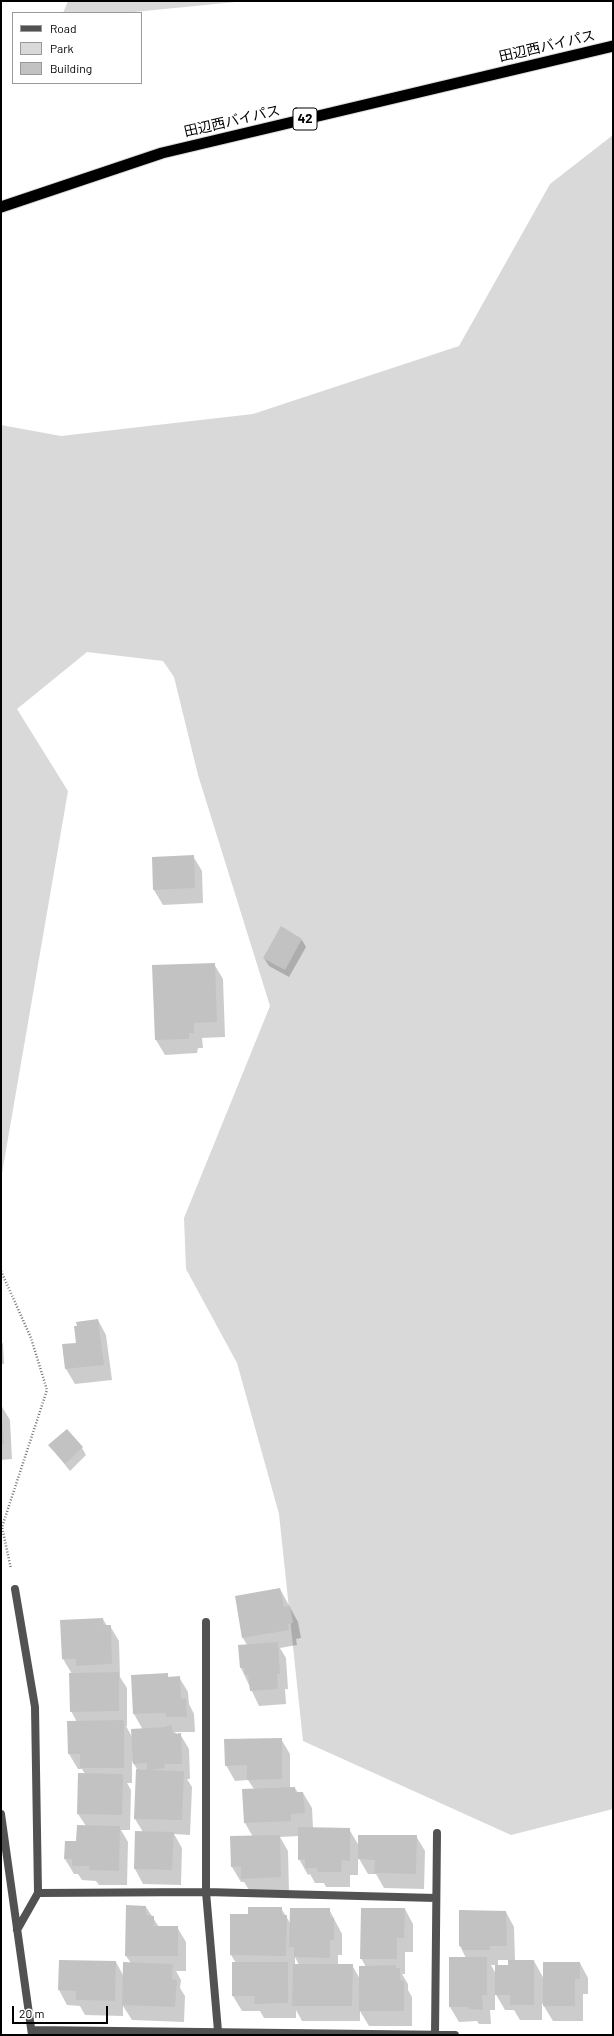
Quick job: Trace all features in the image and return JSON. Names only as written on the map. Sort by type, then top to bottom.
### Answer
[{"type":"highway","name":"田辺西バイパス","points":[[1,207],[162,153],[613,46]]},
{"type":"street","points":[[15,1590],[34,1707],[38,1892],[17,1930]]},
{"type":"street","points":[[206,1622],[206,1892],[218,2031]]},
{"type":"street","points":[[1,1814],[32,2032],[218,2031],[455,2035]]},
{"type":"street","points":[[435,2035],[437,1833]]},
{"type":"street","points":[[38,1892],[206,1892],[436,1898]]},
{"type":"path","points":[[1,1271],[31,1338],[47,1390],[2,1527],[15,1590]]},
{"type":"green space","points":[[68,1],[246,1],[134,12],[63,12]]},
{"type":"green space","points":[[613,135],[613,1809],[511,1835],[303,1741],[279,1514],[237,1363],[186,1269],[184,1218],[270,1006],[198,775],[174,677],[163,661],[87,652],[17,709],[68,791],[1,1179],[1,425],[61,436],[253,414],[459,346],[550,184]]},
{"type":"building","points":[[194,855],[195,888],[153,890],[152,857]]},
{"type":"building","points":[[281,926],[302,939],[285,970],[263,958]]},
{"type":"building","points":[[215,963],[217,1022],[194,1023],[194,1033],[189,1033],[189,1039],[155,1040],[152,965]]},
{"type":"building","points":[[98,1319],[104,1365],[65,1369],[62,1344],[76,1343],[74,1326],[77,1326],[76,1322]]},
{"type":"building","points":[[2,1416],[4,1444],[1,1444]]},
{"type":"building","points":[[67,1429],[83,1447],[65,1464],[48,1445]]},
{"type":"building","points":[[280,1588],[284,1607],[290,1606],[293,1623],[288,1624],[289,1630],[242,1638],[235,1596]]},
{"type":"building","points":[[103,1618],[103,1625],[111,1625],[112,1664],[76,1666],[76,1659],[62,1659],[60,1620]]},
{"type":"building","points":[[278,1642],[280,1674],[277,1674],[278,1689],[250,1691],[248,1675],[245,1675],[244,1668],[240,1668],[238,1645]]},
{"type":"building","points":[[119,1672],[119,1711],[70,1712],[69,1673]]},
{"type":"building","points":[[168,1673],[168,1677],[180,1676],[181,1699],[186,1698],[187,1717],[166,1717],[166,1713],[133,1714],[131,1675]]},
{"type":"building","points":[[124,1720],[124,1768],[80,1768],[80,1754],[68,1754],[67,1721]]},
{"type":"building","points":[[172,1725],[173,1734],[181,1733],[182,1764],[164,1764],[165,1768],[150,1770],[184,1771],[182,1820],[134,1819],[136,1769],[147,1770],[147,1763],[133,1764],[131,1729],[165,1727]]},
{"type":"building","points":[[282,1738],[282,1779],[247,1780],[247,1765],[225,1766],[224,1739]]},
{"type":"building","points":[[78,1773],[123,1774],[122,1815],[77,1814]]},
{"type":"building","points":[[295,1787],[295,1792],[303,1792],[305,1813],[291,1814],[291,1821],[244,1823],[242,1789]]},
{"type":"building","points":[[77,1825],[120,1826],[119,1871],[89,1870],[89,1866],[72,1866],[72,1859],[64,1859],[65,1841],[76,1841]]},
{"type":"building","points":[[298,1827],[350,1828],[350,1861],[342,1860],[341,1872],[317,1872],[317,1868],[305,1868],[305,1859],[298,1860]]},
{"type":"building","points":[[135,1831],[174,1832],[172,1870],[134,1869]]},
{"type":"building","points":[[280,1835],[281,1877],[241,1879],[241,1866],[231,1867],[230,1836]]},
{"type":"building","points":[[358,1835],[417,1835],[416,1874],[374,1873],[375,1860],[358,1859]]},
{"type":"building","points":[[126,1905],[146,1906],[146,1915],[154,1916],[154,1926],[178,1926],[178,1956],[125,1956]]},
{"type":"building","points":[[248,1907],[282,1907],[282,1915],[287,1915],[286,1956],[230,1955],[230,1914],[248,1914]]},
{"type":"building","points":[[290,1908],[330,1908],[330,1917],[334,1918],[334,1940],[330,1940],[330,1958],[294,1957],[294,1947],[289,1947]]},
{"type":"building","points":[[361,1908],[405,1908],[404,1938],[397,1938],[397,1959],[360,1959]]},
{"type":"building","points":[[459,1910],[506,1911],[507,1946],[490,1946],[490,1950],[462,1950],[462,1947],[459,1946]]},
{"type":"building","points":[[449,1957],[487,1957],[487,1995],[482,1995],[483,2010],[469,2009],[469,2007],[449,2007]]},
{"type":"building","points":[[59,1960],[116,1961],[115,2001],[76,2000],[76,1991],[58,1990]]},
{"type":"building","points":[[508,1960],[534,1960],[534,2005],[510,2005],[510,1995],[495,1995],[495,1965],[508,1965]]},
{"type":"building","points":[[123,1962],[173,1964],[172,1979],[177,1980],[175,2007],[122,2005]]},
{"type":"building","points":[[232,1962],[288,1962],[288,2003],[254,2004],[255,1996],[232,1996]]},
{"type":"building","points":[[543,1962],[580,1962],[580,1979],[575,1979],[575,2006],[543,2006]]},
{"type":"building","points":[[293,1964],[353,1964],[352,2006],[292,2006]]},
{"type":"building","points":[[396,1965],[396,1968],[400,1968],[400,1980],[404,1981],[404,2011],[359,2011],[359,1966]]}]
